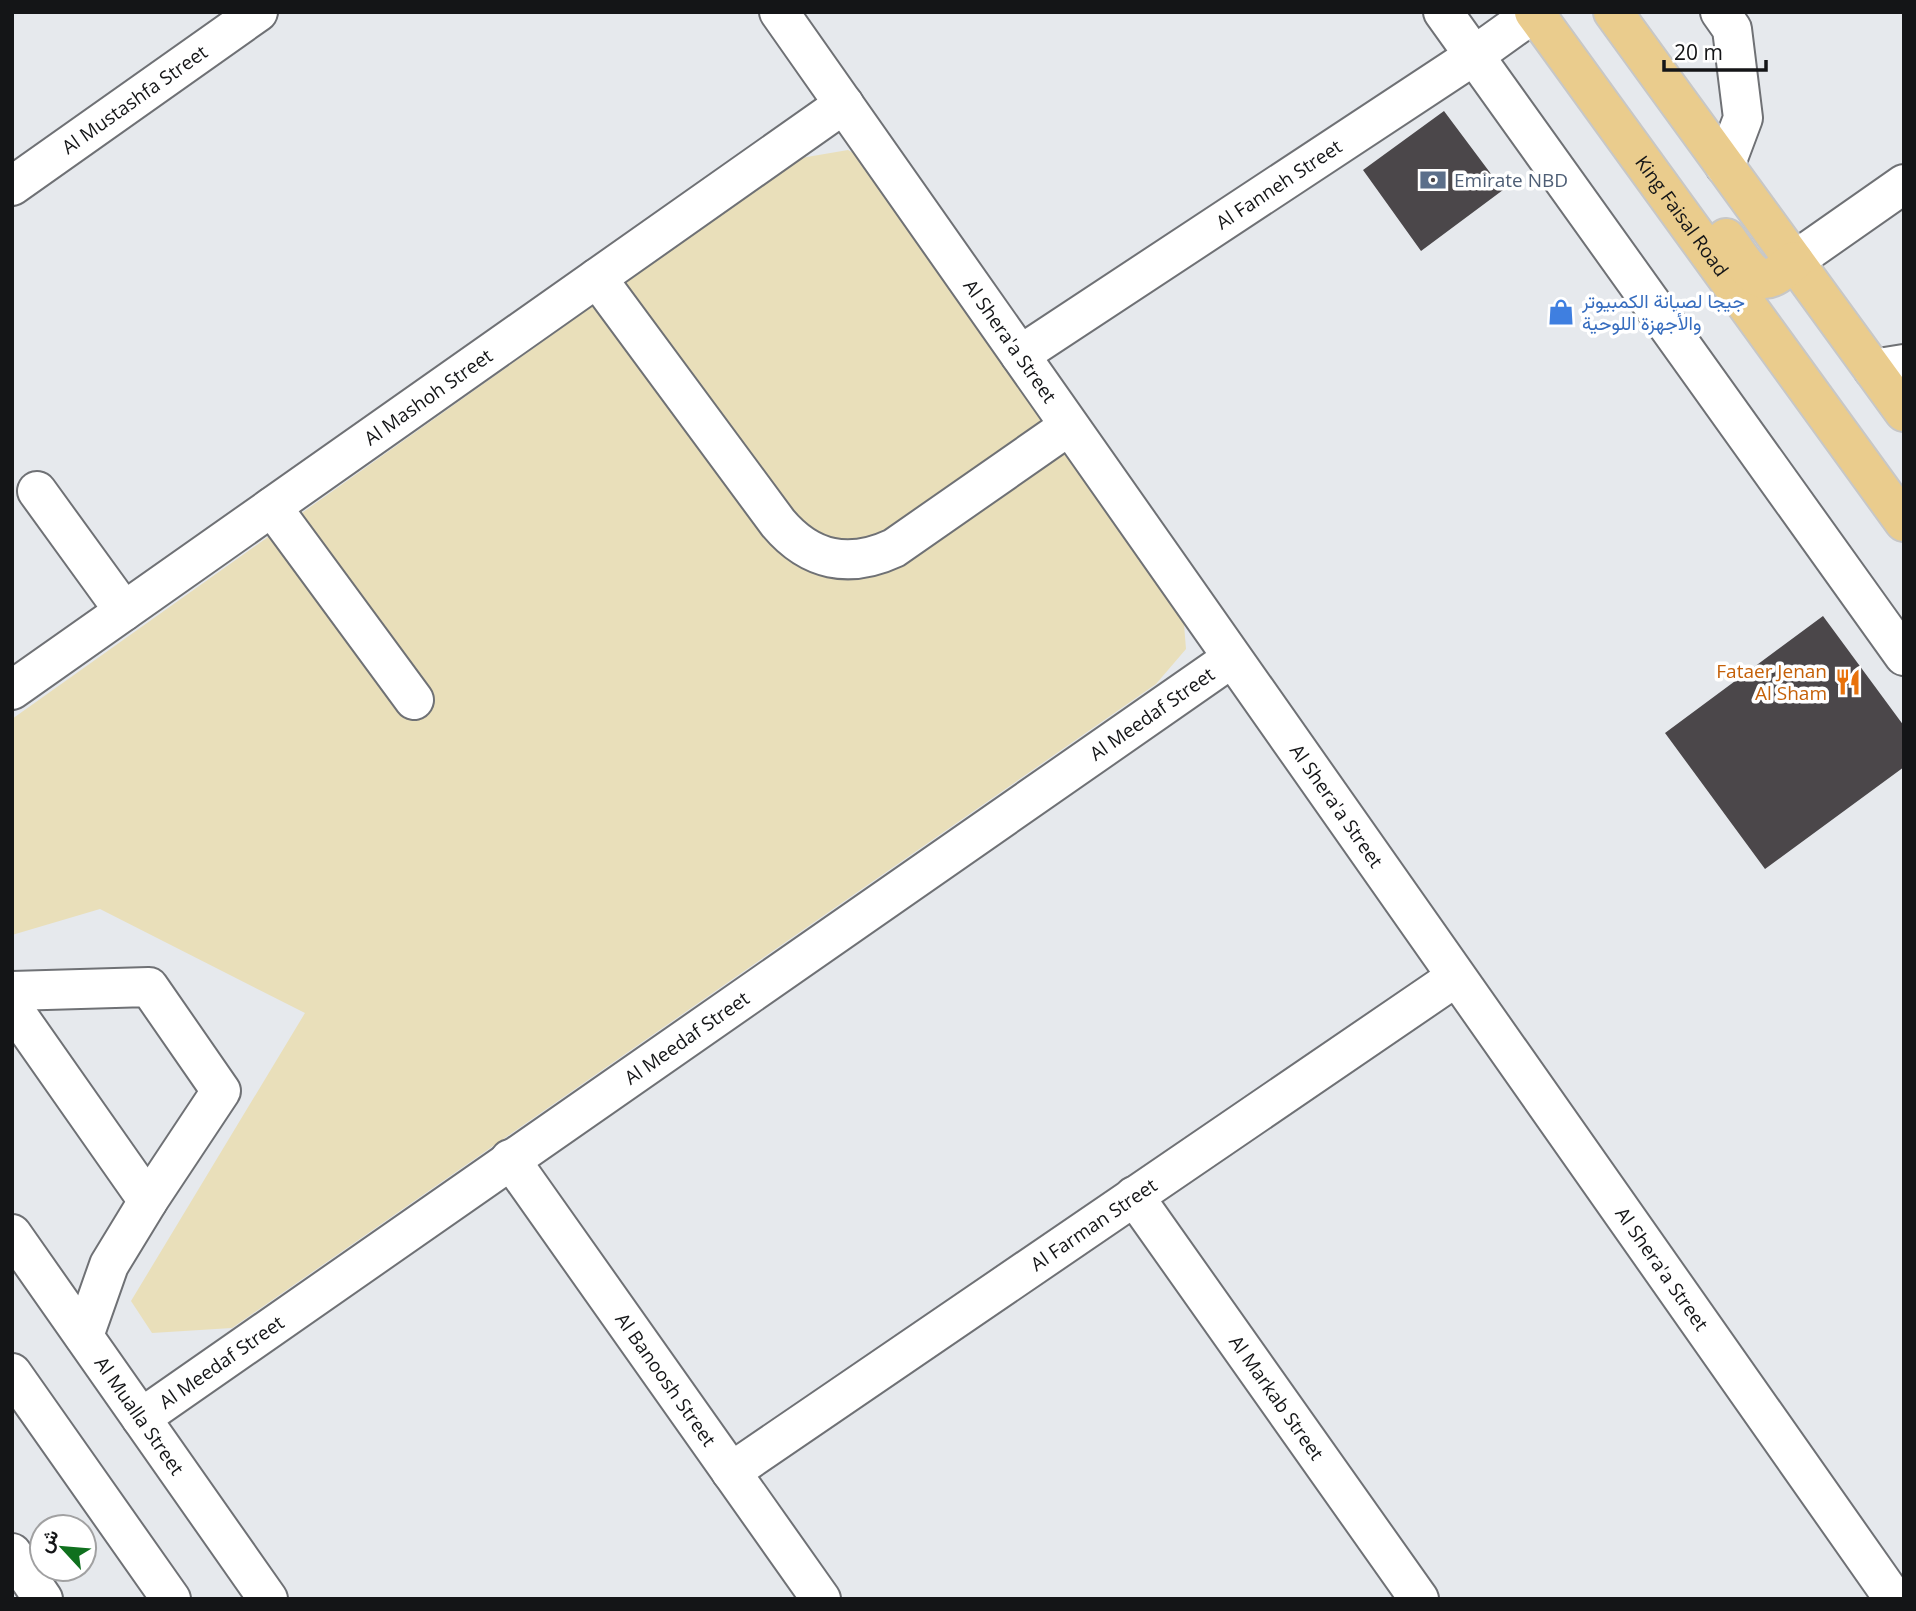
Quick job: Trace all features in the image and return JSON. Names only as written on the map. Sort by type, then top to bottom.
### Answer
[{"type":"main road","name":"King Faisal Road","points":[[1534,12],[1904,522]]},
{"type":"main road","points":[[1562,12],[1750,270],[1758,277],[1766,279],[1794,261]]},
{"type":"main road","points":[[1614,12],[1794,261],[1888,367],[1904,412]]},
{"type":"street","name":"Al Mustashfa Street","points":[[12,186],[258,12]]},
{"type":"street","name":"Al Shera'a Street","points":[[779,12],[1895,1599]]},
{"type":"street","points":[[1443,12],[1904,656]]},
{"type":"street","name":"Al Fanneh Street","points":[[1020,355],[1475,55],[1534,12]]},
{"type":"street","points":[[1720,12],[1732,29],[1743,118],[1725,166]]},
{"type":"street","name":"Al Mashoh Street","points":[[12,690],[844,104]]},
{"type":"street","points":[[1794,261],[1904,184]]},
{"type":"street","points":[[597,278],[778,523],[790,537],[822,556],[859,560],[894,548],[1069,426]]},
{"type":"street","points":[[37,491],[124,611]]},
{"type":"street","points":[[272,507],[414,700]]},
{"type":"street","name":"Al Meedaf Street","points":[[141,1418],[1232,657]]},
{"type":"street","name":"Al Farman Street","points":[[731,1472],[1456,977]]},
{"type":"street","points":[[12,990],[149,987],[221,1091],[109,1265],[84,1336]]},
{"type":"street","points":[[12,1007],[148,1201]]},
{"type":"street","name":"Al Banoosh Street","points":[[510,1159],[821,1599]]},
{"type":"street","name":"Al Markab Street","points":[[1134,1196],[1419,1599]]},
{"type":"street","name":"Al Mualla Street","points":[[12,1234],[268,1599]]},
{"type":"street","points":[[12,1373],[24,1414],[171,1599]]},
{"type":"street","points":[[12,1553],[43,1599]]},
{"type":"sand","points":[[848,150],[875,165],[1183,612],[1186,649],[1156,684],[232,1328],[152,1333],[131,1301],[305,1013],[100,909],[12,935],[12,719],[801,158]]},
{"type":"building","name":"Emirate NBD","points":[[1444,111],[1503,190],[1421,251],[1363,170]]},
{"type":"building","points":[[1823,616],[1904,726],[1904,767],[1765,869],[1665,733]]},
{"type":"place","name":"Emirate NBD","points":[[1433,180]]},
{"type":"place","name":"جيجا لصيانة الكمبيوتر والأجهزة اللوحية","points":[[1561,312]]},
{"type":"place","name":"Fataer Jenan Al Sham","points":[[1848,682]]}]
